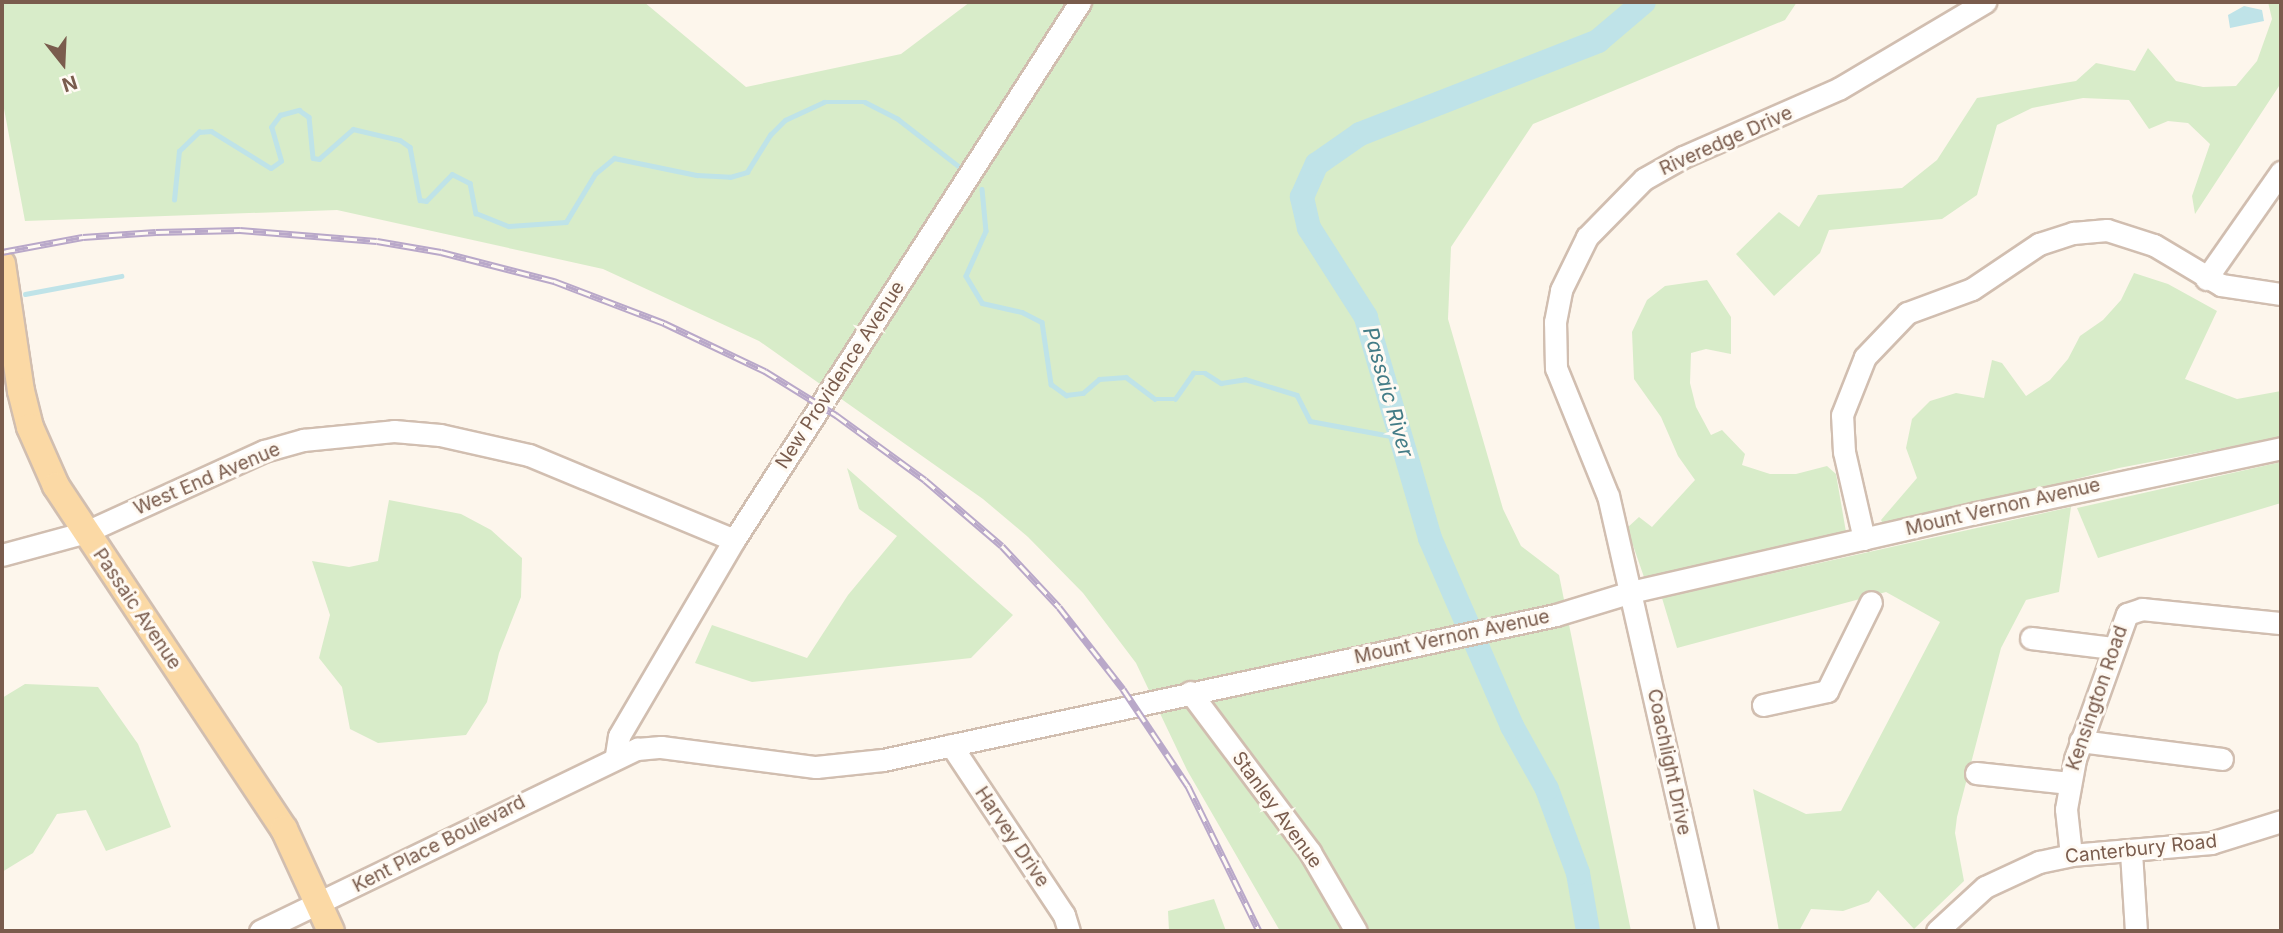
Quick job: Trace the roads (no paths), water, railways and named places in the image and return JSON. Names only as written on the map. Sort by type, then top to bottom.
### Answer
[{"type":"main road","name":"Passaic Avenue","points":[[2,264],[30,427],[56,486],[279,820],[321,903],[331,931]]},
{"type":"street","name":"New Providence Avenue","points":[[617,755],[619,736],[734,540],[1080,2]]},
{"type":"street","name":"Riveredge Drive","points":[[1631,592],[1608,496],[1556,368],[1555,322],[1577,253],[1615,204],[1662,167],[1840,89],[1985,2]]},
{"type":"street","points":[[2207,279],[2281,172]]},
{"type":"street","points":[[1864,539],[1844,452],[1842,415],[1865,357],[1907,313],[1972,289],[2039,244],[2073,233],[2107,230],[2136,237],[2207,279],[2241,290],[2281,294]]},
{"type":"street","name":"West End Avenue","points":[[2,555],[86,532],[264,451],[303,440],[394,431],[462,439],[529,455],[734,540]]},
{"type":"street","name":"Mount Vernon Avenue","points":[[617,755],[661,747],[816,767],[883,760],[1556,615],[1631,592],[2281,448]]},
{"type":"street","name":"Coachlight Drive","points":[[1631,592],[1707,931]]},
{"type":"street","points":[[1763,705],[1827,691],[1871,602]]},
{"type":"street","name":"Kensington Road","points":[[2071,855],[2069,783],[2080,741],[2123,619],[2142,608],[2281,623]]},
{"type":"street","points":[[2031,638],[2112,648]]},
{"type":"street","name":"Stanley Avenue","points":[[1190,692],[1310,852],[1356,931]]},
{"type":"street","points":[[2080,741],[2222,759]]},
{"type":"street","name":"Harvey Drive","points":[[951,745],[1064,915],[1069,931]]},
{"type":"street","name":"Kent Place Boulevard","points":[[260,931],[617,755]]},
{"type":"street","points":[[1976,773],[2069,783]]},
{"type":"street","name":"Canterbury Road","points":[[1937,931],[1969,899],[1998,879],[2071,855],[2211,844],[2281,821]]},
{"type":"street","points":[[2131,852],[2136,931]]},
{"type":"water","points":[[2244,6],[2262,10],[2264,21],[2230,28],[2228,15]]},
{"type":"waterway","name":"Passaic River","points":[[1588,931],[1578,873],[1547,789],[1512,726],[1430,538],[1366,317],[1309,228],[1302,197],[1317,164],[1360,134],[1598,41],[1644,2]]},
{"type":"waterway","points":[[174,200],[179,151],[199,132],[211,131],[271,168],[281,161],[271,127],[280,115],[299,110],[309,117],[313,158],[319,159],[353,129],[400,140],[410,147],[420,200],[426,201],[452,174],[470,183],[476,213],[509,226],[566,222],[595,174],[614,158],[697,175],[730,177],[747,172],[770,135],[785,120],[824,102],[865,102],[898,119],[961,168]]},
{"type":"waterway","points":[[982,189],[986,231],[966,276],[982,303],[1022,312],[1042,322],[1051,384],[1066,395],[1083,393],[1099,379],[1126,377],[1155,399],[1175,399],[1193,373],[1205,373],[1221,383],[1245,379],[1297,395],[1310,421],[1402,438]]},
{"type":"waterway","points":[[25,294],[121,276]]},
{"type":"railway","points":[[2,252],[83,237],[156,232],[240,230],[377,241],[441,252],[554,281],[664,323],[765,371],[836,415],[925,480],[1002,546],[1059,607],[1123,689],[1188,786],[1259,931]]}]
